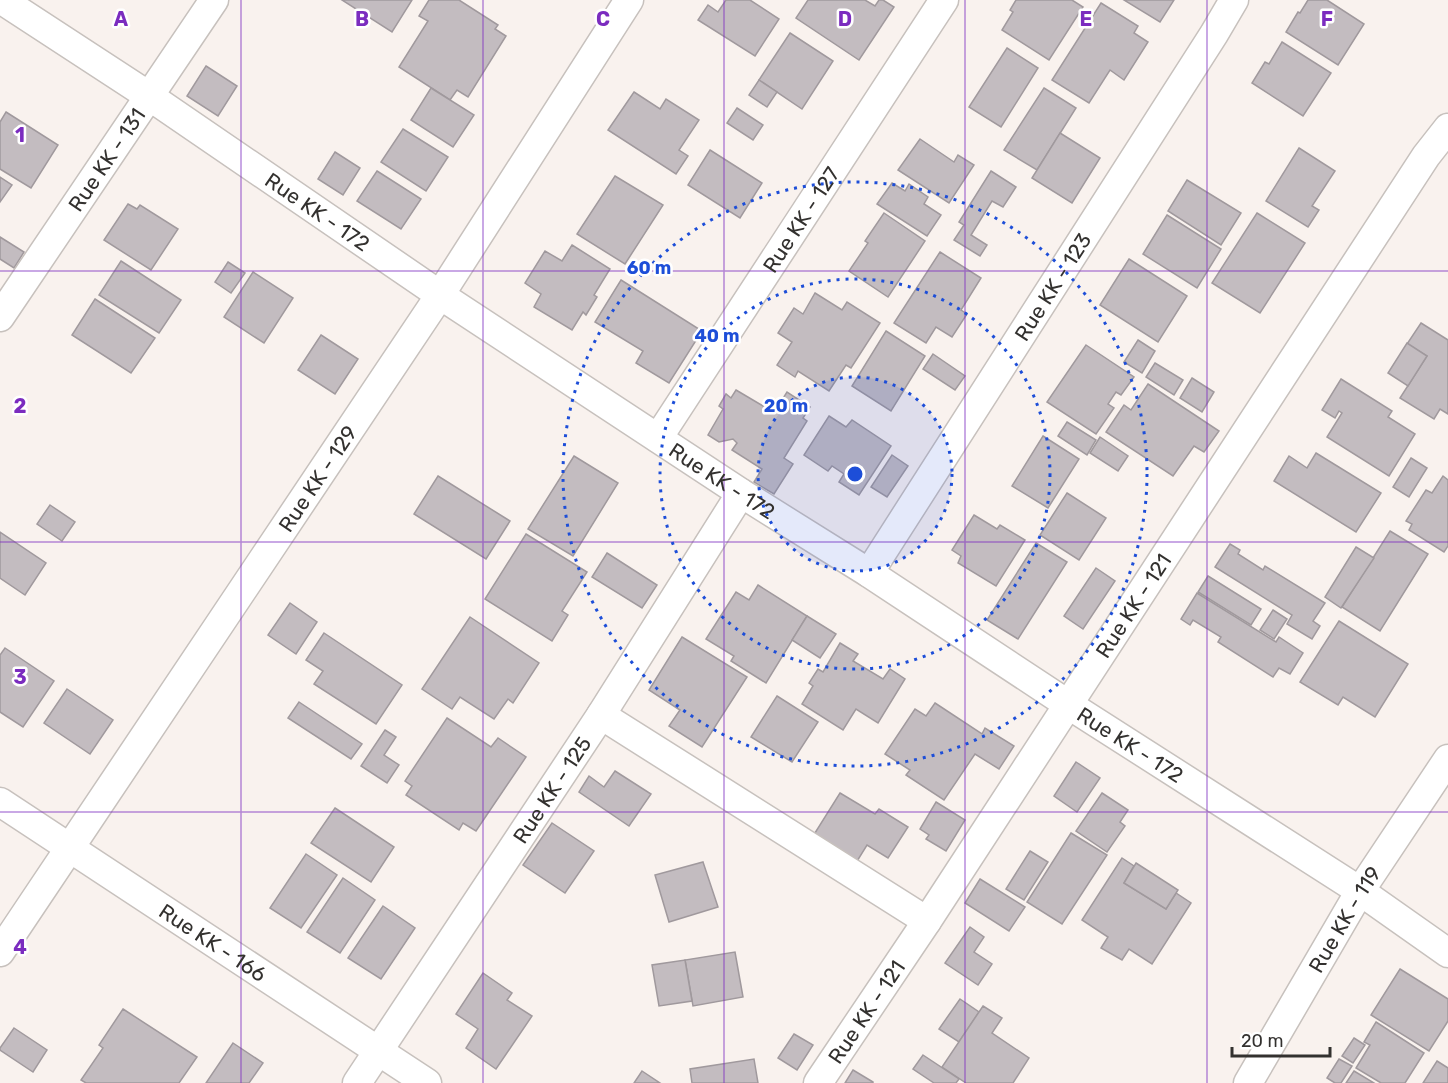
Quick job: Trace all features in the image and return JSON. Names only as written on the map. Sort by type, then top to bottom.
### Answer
[{"type":"street","name":"Rue KK - 172","points":[[2,0],[149,96],[440,295],[741,493],[870,573],[1069,705],[1360,891],[1448,953]]},
{"type":"street","name":"Rue KK - 131","points":[[0,317],[214,0]]},
{"type":"street","name":"Rue KK - 129","points":[[0,952],[440,295],[629,0]]},
{"type":"street","name":"Rue KK - 127","points":[[658,438],[944,0]]},
{"type":"street","name":"Rue KK - 123","points":[[870,573],[1234,0]]},
{"type":"street","name":"Rue KK - 121","points":[[818,1083],[1069,705],[1420,166],[1448,128]]},
{"type":"street","name":"Rue KK - 125","points":[[357,1083],[601,715],[741,493]]},
{"type":"street","points":[[601,715],[927,921]]},
{"type":"street","name":"Rue KK - 119","points":[[1248,1083],[1360,891],[1448,759]]},
{"type":"street","name":"Rue KK - 166","points":[[0,802],[427,1083]]},
{"type":"building","points":[[342,0],[412,0],[392,32]]},
{"type":"building","points":[[429,0],[459,0],[498,25],[495,29],[506,36],[468,97],[457,90],[450,100],[399,67],[428,21],[419,16]]},
{"type":"building","points":[[726,0],[750,0],[779,19],[755,56],[698,20],[708,5],[718,12]]},
{"type":"building","points":[[808,0],[865,0],[875,6],[879,0],[883,0],[894,7],[859,60],[796,18]]},
{"type":"building","points":[[1016,0],[1072,0],[1083,7],[1049,60],[1002,30],[1013,12],[1010,10]]},
{"type":"building","points":[[1124,0],[1174,0],[1160,22]]},
{"type":"building","points":[[1308,0],[1327,0],[1364,24],[1338,65],[1286,32]]},
{"type":"building","points":[[1101,3],[1138,26],[1134,33],[1148,42],[1124,80],[1110,70],[1089,103],[1052,80]]},
{"type":"building","points":[[790,33],[833,61],[802,109],[759,80]]},
{"type":"building","points":[[1282,42],[1331,73],[1303,116],[1252,83],[1265,62],[1269,64]]},
{"type":"building","points":[[1007,48],[1038,68],[1001,127],[969,107]]},
{"type":"building","points":[[206,66],[237,86],[218,116],[187,96]]},
{"type":"building","points":[[759,80],[777,92],[767,107],[749,95]]},
{"type":"building","points":[[431,88],[474,115],[453,147],[411,120]]},
{"type":"building","points":[[1044,88],[1076,108],[1037,170],[1004,150]]},
{"type":"building","points":[[634,92],[660,109],[666,99],[699,120],[679,150],[688,156],[676,174],[608,130]]},
{"type":"building","points":[[737,108],[763,125],[753,140],[727,123]]},
{"type":"building","points":[[6,112],[58,145],[31,188],[0,169],[0,122]]},
{"type":"building","points":[[403,129],[448,157],[426,191],[381,162]]},
{"type":"building","points":[[1060,133],[1100,158],[1072,203],[1032,178]]},
{"type":"building","points":[[920,139],[954,162],[958,155],[974,165],[949,203],[898,170]]},
{"type":"building","points":[[1299,148],[1335,171],[1312,206],[1319,210],[1308,227],[1266,201]]},
{"type":"building","points":[[710,150],[762,183],[740,218],[688,185]]},
{"type":"building","points":[[335,152],[360,168],[343,195],[318,179]]},
{"type":"building","points":[[377,171],[421,199],[401,229],[357,201]]},
{"type":"building","points":[[991,171],[1016,187],[1003,207],[992,201],[971,235],[987,245],[980,256],[954,240],[964,225],[959,222]]},
{"type":"building","points":[[615,176],[663,205],[625,264],[577,234]]},
{"type":"building","points":[[0,177],[12,185],[0,202]]},
{"type":"building","points":[[1187,180],[1241,213],[1221,245],[1168,211]]},
{"type":"building","points":[[892,183],[905,191],[909,184],[928,197],[924,204],[941,215],[927,236],[877,204]]},
{"type":"building","points":[[128,204],[137,209],[140,205],[178,229],[151,270],[104,240]]},
{"type":"building","points":[[884,213],[925,241],[888,297],[849,271],[868,243],[865,241]]},
{"type":"building","points":[[1257,213],[1305,243],[1260,313],[1212,283]]},
{"type":"building","points":[[1167,215],[1221,249],[1197,288],[1143,254]]},
{"type":"building","points":[[0,237],[24,252],[14,268],[0,259]]},
{"type":"building","points":[[572,245],[610,269],[594,295],[597,297],[586,315],[583,312],[572,330],[534,307],[541,294],[525,283],[545,251],[562,261]]},
{"type":"building","points":[[940,252],[981,278],[961,310],[967,314],[952,337],[936,327],[926,343],[894,323]]},
{"type":"building","points":[[1129,259],[1187,296],[1158,342],[1100,305]]},
{"type":"building","points":[[121,261],[181,300],[159,333],[99,295]]},
{"type":"building","points":[[228,262],[245,273],[231,293],[215,282]]},
{"type":"building","points":[[253,272],[293,298],[264,343],[224,317]]},
{"type":"building","points":[[621,280],[702,331],[669,383],[636,363],[643,351],[595,322]]},
{"type":"building","points":[[815,293],[842,310],[847,302],[880,323],[851,368],[846,365],[829,391],[798,371],[795,377],[777,365],[792,342],[778,333],[794,308],[803,314]]},
{"type":"building","points":[[95,299],[155,338],[131,373],[72,335]]},
{"type":"building","points":[[1421,323],[1448,340],[1448,414],[1440,409],[1434,419],[1400,398],[1427,356],[1407,344]]},
{"type":"building","points":[[886,331],[925,356],[891,411],[852,386]]},
{"type":"building","points":[[321,335],[358,359],[335,394],[298,370]]},
{"type":"building","points":[[1138,340],[1155,351],[1142,373],[1124,362]]},
{"type":"building","points":[[1407,343],[1427,356],[1408,386],[1388,373]]},
{"type":"building","points":[[1086,345],[1134,377],[1121,395],[1116,392],[1108,404],[1114,408],[1096,434],[1047,402]]},
{"type":"building","points":[[933,354],[965,376],[955,390],[923,369]]},
{"type":"building","points":[[1155,363],[1183,380],[1174,395],[1146,377]]},
{"type":"building","points":[[1192,378],[1214,392],[1202,412],[1180,398]]},
{"type":"building","points":[[1341,379],[1392,411],[1388,417],[1415,434],[1389,476],[1327,437],[1342,413],[1339,411],[1335,418],[1322,410]]},
{"type":"building","points":[[1148,384],[1219,431],[1204,452],[1194,446],[1173,476],[1106,432],[1124,405],[1131,410]]},
{"type":"building","points":[[736,390],[775,411],[787,392],[810,407],[803,418],[807,421],[784,458],[793,464],[774,494],[754,482],[762,469],[732,450],[737,443],[733,439],[719,442],[708,435],[723,409],[719,406],[726,394],[731,398]]},
{"type":"building","points":[[829,416],[846,427],[852,420],[891,446],[859,495],[839,482],[844,474],[832,466],[828,471],[804,455]]},
{"type":"building","points":[[1067,422],[1096,440],[1087,455],[1058,436]]},
{"type":"building","points":[[1043,436],[1079,459],[1048,508],[1012,486]]},
{"type":"building","points":[[1100,437],[1128,456],[1118,471],[1090,453]]},
{"type":"building","points":[[1316,453],[1381,493],[1356,532],[1274,481],[1289,456],[1307,468]]},
{"type":"building","points":[[892,455],[908,466],[887,497],[871,487]]},
{"type":"building","points":[[574,456],[618,483],[573,556],[528,529]]},
{"type":"building","points":[[1411,458],[1427,468],[1409,497],[1393,487]]},
{"type":"building","points":[[438,476],[510,521],[486,559],[414,514]]},
{"type":"building","points":[[1443,476],[1448,480],[1448,546],[1444,552],[1409,530],[1412,524],[1406,521],[1426,490],[1432,493]]},
{"type":"building","points":[[1067,493],[1106,518],[1079,560],[1040,535]]},
{"type":"building","points":[[50,505],[75,522],[62,541],[37,524]]},
{"type":"building","points":[[974,515],[997,529],[1000,525],[1025,540],[996,586],[958,563],[961,556],[952,550]]},
{"type":"building","points":[[1390,531],[1428,554],[1380,631],[1342,607]]},
{"type":"building","points":[[0,532],[46,563],[25,595],[0,578]]},
{"type":"building","points":[[526,534],[587,572],[562,611],[568,615],[552,641],[485,599]]},
{"type":"building","points":[[1036,543],[1067,562],[1018,639],[987,620]]},
{"type":"building","points":[[1230,544],[1240,550],[1238,554],[1263,570],[1265,566],[1325,603],[1313,621],[1320,626],[1312,639],[1287,624],[1292,615],[1215,567]]},
{"type":"building","points":[[1356,547],[1374,558],[1341,608],[1325,597]]},
{"type":"building","points":[[607,553],[657,585],[642,608],[592,577]]},
{"type":"building","points":[[1096,568],[1115,581],[1083,629],[1064,616]]},
{"type":"building","points":[[1208,576],[1261,609],[1251,625],[1198,592]]},
{"type":"building","points":[[758,585],[807,616],[766,683],[731,661],[734,656],[706,639],[736,592],[749,600]]},
{"type":"building","points":[[1197,593],[1276,642],[1279,637],[1303,653],[1290,674],[1279,668],[1273,677],[1218,642],[1221,637],[1193,620],[1190,625],[1181,619]]},
{"type":"building","points":[[290,603],[317,622],[296,654],[268,635]]},
{"type":"building","points":[[1273,610],[1287,619],[1274,639],[1260,630]]},
{"type":"building","points":[[807,616],[836,634],[820,658],[792,640]]},
{"type":"building","points":[[470,617],[539,663],[513,703],[508,699],[494,719],[460,697],[452,709],[422,689]]},
{"type":"building","points":[[1339,621],[1408,664],[1375,717],[1343,697],[1338,705],[1300,682]]},
{"type":"building","points":[[324,633],[402,685],[376,724],[314,684],[323,671],[306,660]]},
{"type":"building","points":[[682,637],[747,677],[702,747],[669,726],[680,710],[649,690]]},
{"type":"building","points":[[840,643],[858,654],[853,661],[883,679],[890,669],[905,679],[878,723],[856,709],[843,730],[802,704],[813,686],[809,683],[818,669],[823,672]]},
{"type":"building","points":[[5,648],[54,681],[23,727],[0,712],[0,655]]},
{"type":"building","points":[[67,689],[113,720],[90,754],[44,723]]},
{"type":"building","points":[[777,696],[818,722],[792,762],[751,737]]},
{"type":"building","points":[[299,702],[362,744],[351,759],[288,718]]},
{"type":"building","points":[[935,703],[982,734],[985,728],[1014,746],[999,769],[975,754],[944,800],[906,775],[910,770],[885,754],[915,709],[926,716]]},
{"type":"building","points":[[447,718],[491,747],[498,738],[526,757],[476,831],[463,823],[459,830],[406,795],[412,786],[405,781]]},
{"type":"building","points":[[385,730],[396,737],[384,755],[399,765],[387,783],[361,766]]},
{"type":"building","points":[[1076,762],[1100,778],[1077,812],[1054,796]]},
{"type":"building","points":[[615,771],[651,794],[629,826],[579,792],[589,776],[604,787]]},
{"type":"building","points":[[840,793],[875,814],[879,809],[908,827],[888,858],[867,845],[851,871],[808,844]]},
{"type":"building","points":[[1102,793],[1128,810],[1120,822],[1125,826],[1107,852],[1076,831]]},
{"type":"building","points":[[936,802],[965,820],[946,851],[926,839],[929,835],[920,829]]},
{"type":"building","points":[[335,808],[394,847],[371,882],[311,843]]},
{"type":"building","points":[[552,823],[594,851],[565,893],[523,865]]},
{"type":"building","points":[[1071,833],[1107,855],[1062,924],[1027,902]]},
{"type":"building","points":[[1030,851],[1048,862],[1024,900],[1006,889]]},
{"type":"building","points":[[306,854],[337,875],[301,928],[270,908]]},
{"type":"building","points":[[1122,858],[1134,866],[1124,883],[1166,909],[1176,893],[1191,903],[1152,964],[1129,949],[1122,960],[1101,948],[1108,937],[1082,920]]},
{"type":"building","points":[[703,862],[718,907],[669,922],[655,875]]},
{"type":"building","points":[[1136,863],[1178,890],[1166,909],[1124,883]]},
{"type":"building","points":[[343,878],[375,900],[340,953],[307,932]]},
{"type":"building","points":[[980,879],[1025,907],[1009,931],[965,903]]},
{"type":"building","points":[[383,906],[415,928],[381,979],[348,958]]},
{"type":"building","points":[[970,927],[984,937],[974,952],[992,964],[978,985],[945,963]]},
{"type":"building","points":[[735,952],[743,997],[693,1006],[685,960]]},
{"type":"building","points":[[685,960],[692,1001],[659,1006],[652,965]]},
{"type":"building","points":[[1400,969],[1448,999],[1448,1021],[1429,1051],[1371,1015]]},
{"type":"building","points":[[483,973],[512,993],[507,1000],[532,1016],[496,1069],[466,1048],[478,1029],[456,1014]]},
{"type":"building","points":[[960,999],[979,1012],[959,1042],[939,1029]]},
{"type":"building","points":[[983,1006],[1002,1018],[992,1033],[1029,1058],[1013,1083],[966,1083],[942,1067]]},
{"type":"building","points":[[123,1009],[197,1057],[179,1083],[86,1083],[81,1080],[103,1048],[99,1045]]},
{"type":"building","points":[[1376,1022],[1424,1053],[1405,1083],[1381,1083],[1356,1068],[1370,1045],[1364,1042]]},
{"type":"building","points":[[14,1028],[47,1050],[33,1072],[0,1050]]},
{"type":"building","points":[[794,1034],[813,1045],[797,1070],[778,1058]]},
{"type":"building","points":[[1354,1038],[1365,1045],[1353,1063],[1342,1056]]},
{"type":"building","points":[[233,1043],[263,1063],[249,1083],[206,1083]]},
{"type":"building","points":[[923,1055],[959,1079],[956,1083],[934,1083],[913,1069]]},
{"type":"building","points":[[754,1059],[758,1083],[692,1083],[690,1069]]},
{"type":"building","points":[[1339,1059],[1352,1066],[1341,1083],[1335,1083],[1327,1078]]},
{"type":"building","points":[[1437,1061],[1448,1068],[1448,1083],[1423,1083]]},
{"type":"building","points":[[853,1070],[873,1082],[873,1083],[845,1083]]},
{"type":"building","points":[[642,1071],[660,1083],[634,1083]]},
{"type":"building","points":[[1354,1071],[1374,1083],[1346,1083]]}]
